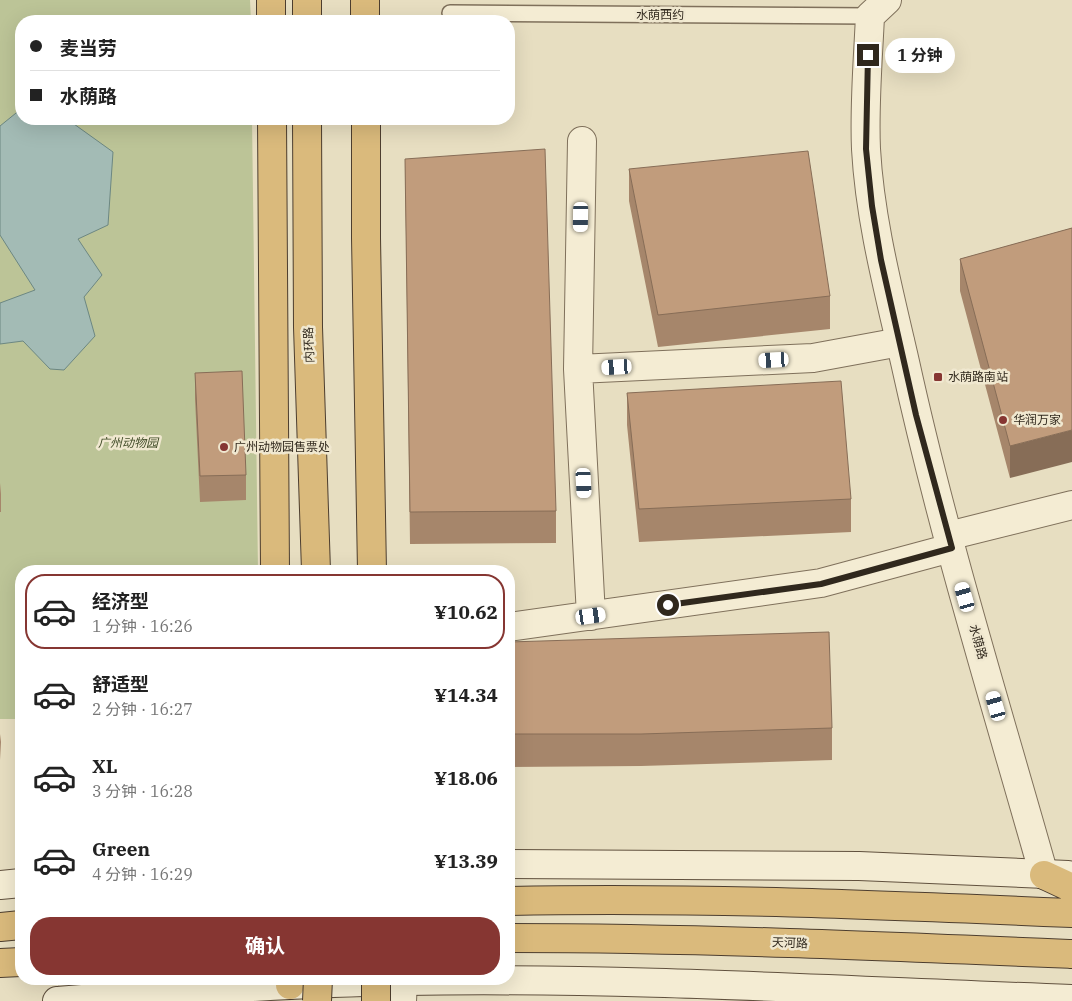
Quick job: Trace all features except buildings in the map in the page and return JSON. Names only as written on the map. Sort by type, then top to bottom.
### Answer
[{"type":"highway","points":[[271,0],[271,15]]},
{"type":"highway","points":[[307,0],[307,15]]},
{"type":"highway","points":[[365,0],[365,15]]},
{"type":"highway","points":[[272,125],[275,565]]},
{"type":"highway","name":"内环路","points":[[308,125],[308,327],[316,565]]},
{"type":"highway","points":[[366,125],[366,248],[372,565]]},
{"type":"highway","points":[[1044,875],[1072,888]]},
{"type":"highway","points":[[515,901],[657,900],[1072,913]]},
{"type":"highway","points":[[0,927],[15,926]]},
{"type":"highway","name":"天河路","points":[[515,938],[652,938],[1072,954]]},
{"type":"highway","points":[[0,964],[15,963]]},
{"type":"highway","points":[[317,1001],[361,988]]},
{"type":"street","name":"水荫路","points":[[876,5],[866,94],[866,149],[872,206],[881,260],[916,415],[1044,875]]},
{"type":"street","points":[[582,141],[578,369],[591,616]]},
{"type":"street","points":[[578,369],[813,358],[900,342]]},
{"type":"street","points":[[515,626],[821,584],[1072,505]]},
{"type":"street","points":[[515,864],[858,866],[1072,876]]},
{"type":"street","points":[[0,885],[15,884]]},
{"type":"street","points":[[515,983],[578,981],[1009,999],[1072,999]]},
{"type":"street","points":[[58,1001],[290,988],[454,985]]},
{"type":"lane","name":"水荫西约","points":[[450,13],[876,5]]},
{"type":"green space","name":"广州动物园","points":[[0,0],[250,0],[251,15],[15,15],[15,125],[252,125],[258,565],[15,565],[15,719],[0,719]]},
{"type":"water","points":[[15,114],[15,125],[75,125],[113,152],[108,225],[78,239],[102,275],[84,297],[95,336],[64,370],[50,369],[23,341],[0,344],[0,303],[35,290],[0,235],[0,126]]},
{"type":"place","name":"水荫路南站","points":[[938,377]]},
{"type":"place","name":"华润万家","points":[[1003,420]]},
{"type":"place","name":"广州动物园售票处","points":[[224,447]]},
{"type":"route","points":[[668,605],[821,584],[952,548],[916,415],[881,260],[872,206],[866,149],[868,55]]}]
